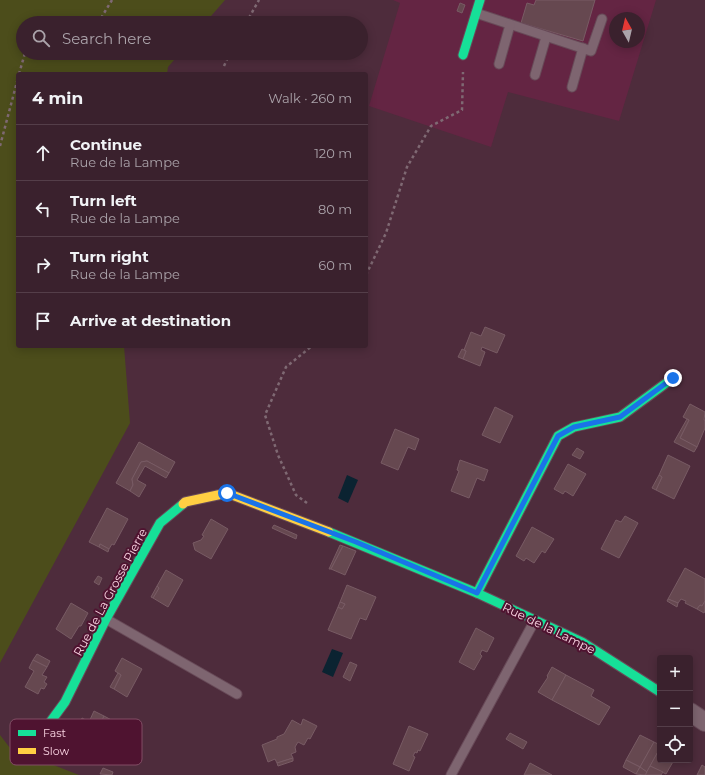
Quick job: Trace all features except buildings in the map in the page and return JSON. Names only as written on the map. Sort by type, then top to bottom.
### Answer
[{"type":"street","points":[[463,55],[480,0]]},
{"type":"street","points":[[477,593],[558,436],[574,427],[620,417],[673,378]]},
{"type":"street","name":"Rue de la Lampe","points":[[227,493],[356,542],[477,593],[582,642],[658,691]]},
{"type":"street","name":"Rue de La Grosse Pierre","points":[[52,719],[65,702],[106,619],[160,523],[185,502],[227,493]]},
{"type":"street","points":[[693,714],[705,722]]},
{"type":"lane","points":[[476,13],[591,51],[602,19]]},
{"type":"lane","points":[[499,64],[510,25]]},
{"type":"lane","points":[[535,75],[546,37]]},
{"type":"lane","points":[[572,88],[583,48]]},
{"type":"lane","points":[[106,619],[237,694]]},
{"type":"lane","points":[[450,775],[535,620]]},
{"type":"path","points":[[102,16],[112,0]]},
{"type":"path","points":[[250,16],[259,0]]},
{"type":"path","points":[[368,271],[386,233],[407,167],[432,126],[462,110],[463,55]]},
{"type":"path","points":[[20,72],[23,60]]},
{"type":"path","points":[[224,66],[227,60]]},
{"type":"path","points":[[0,146],[16,86]]},
{"type":"path","points":[[308,504],[296,494],[278,455],[265,415],[286,366],[309,348]]},
{"type":"shaded area","points":[[0,0],[225,0],[211,16],[16,16],[16,60],[174,60],[168,67],[167,72],[16,72],[16,348],[124,348],[130,423],[0,663]]},
{"type":"shaded area","points":[[393,0],[656,0],[645,36],[645,12],[609,12],[609,48],[641,48],[619,121],[508,92],[491,147],[369,106],[400,3]]},
{"type":"shaded area","points":[[0,735],[10,748],[10,765],[53,765],[79,775],[0,775]]},
{"type":"water","points":[[347,475],[358,480],[348,503],[338,498]]},
{"type":"water","points":[[332,649],[343,653],[333,677],[322,672]]},
{"type":"traffic: fast","points":[[463,55],[480,0]]},
{"type":"traffic: fast","points":[[477,593],[558,436],[574,427],[620,417],[673,378]]},
{"type":"traffic: fast","points":[[52,719],[65,702],[106,619],[160,523],[183,504]]},
{"type":"traffic: fast","points":[[329,532],[477,593],[582,642],[658,691]]},
{"type":"traffic: slow","points":[[183,504],[185,502],[227,493],[329,532]]},
{"type":"route","points":[[227,493],[356,542],[477,593],[558,436],[574,427],[620,417],[673,378]]}]
